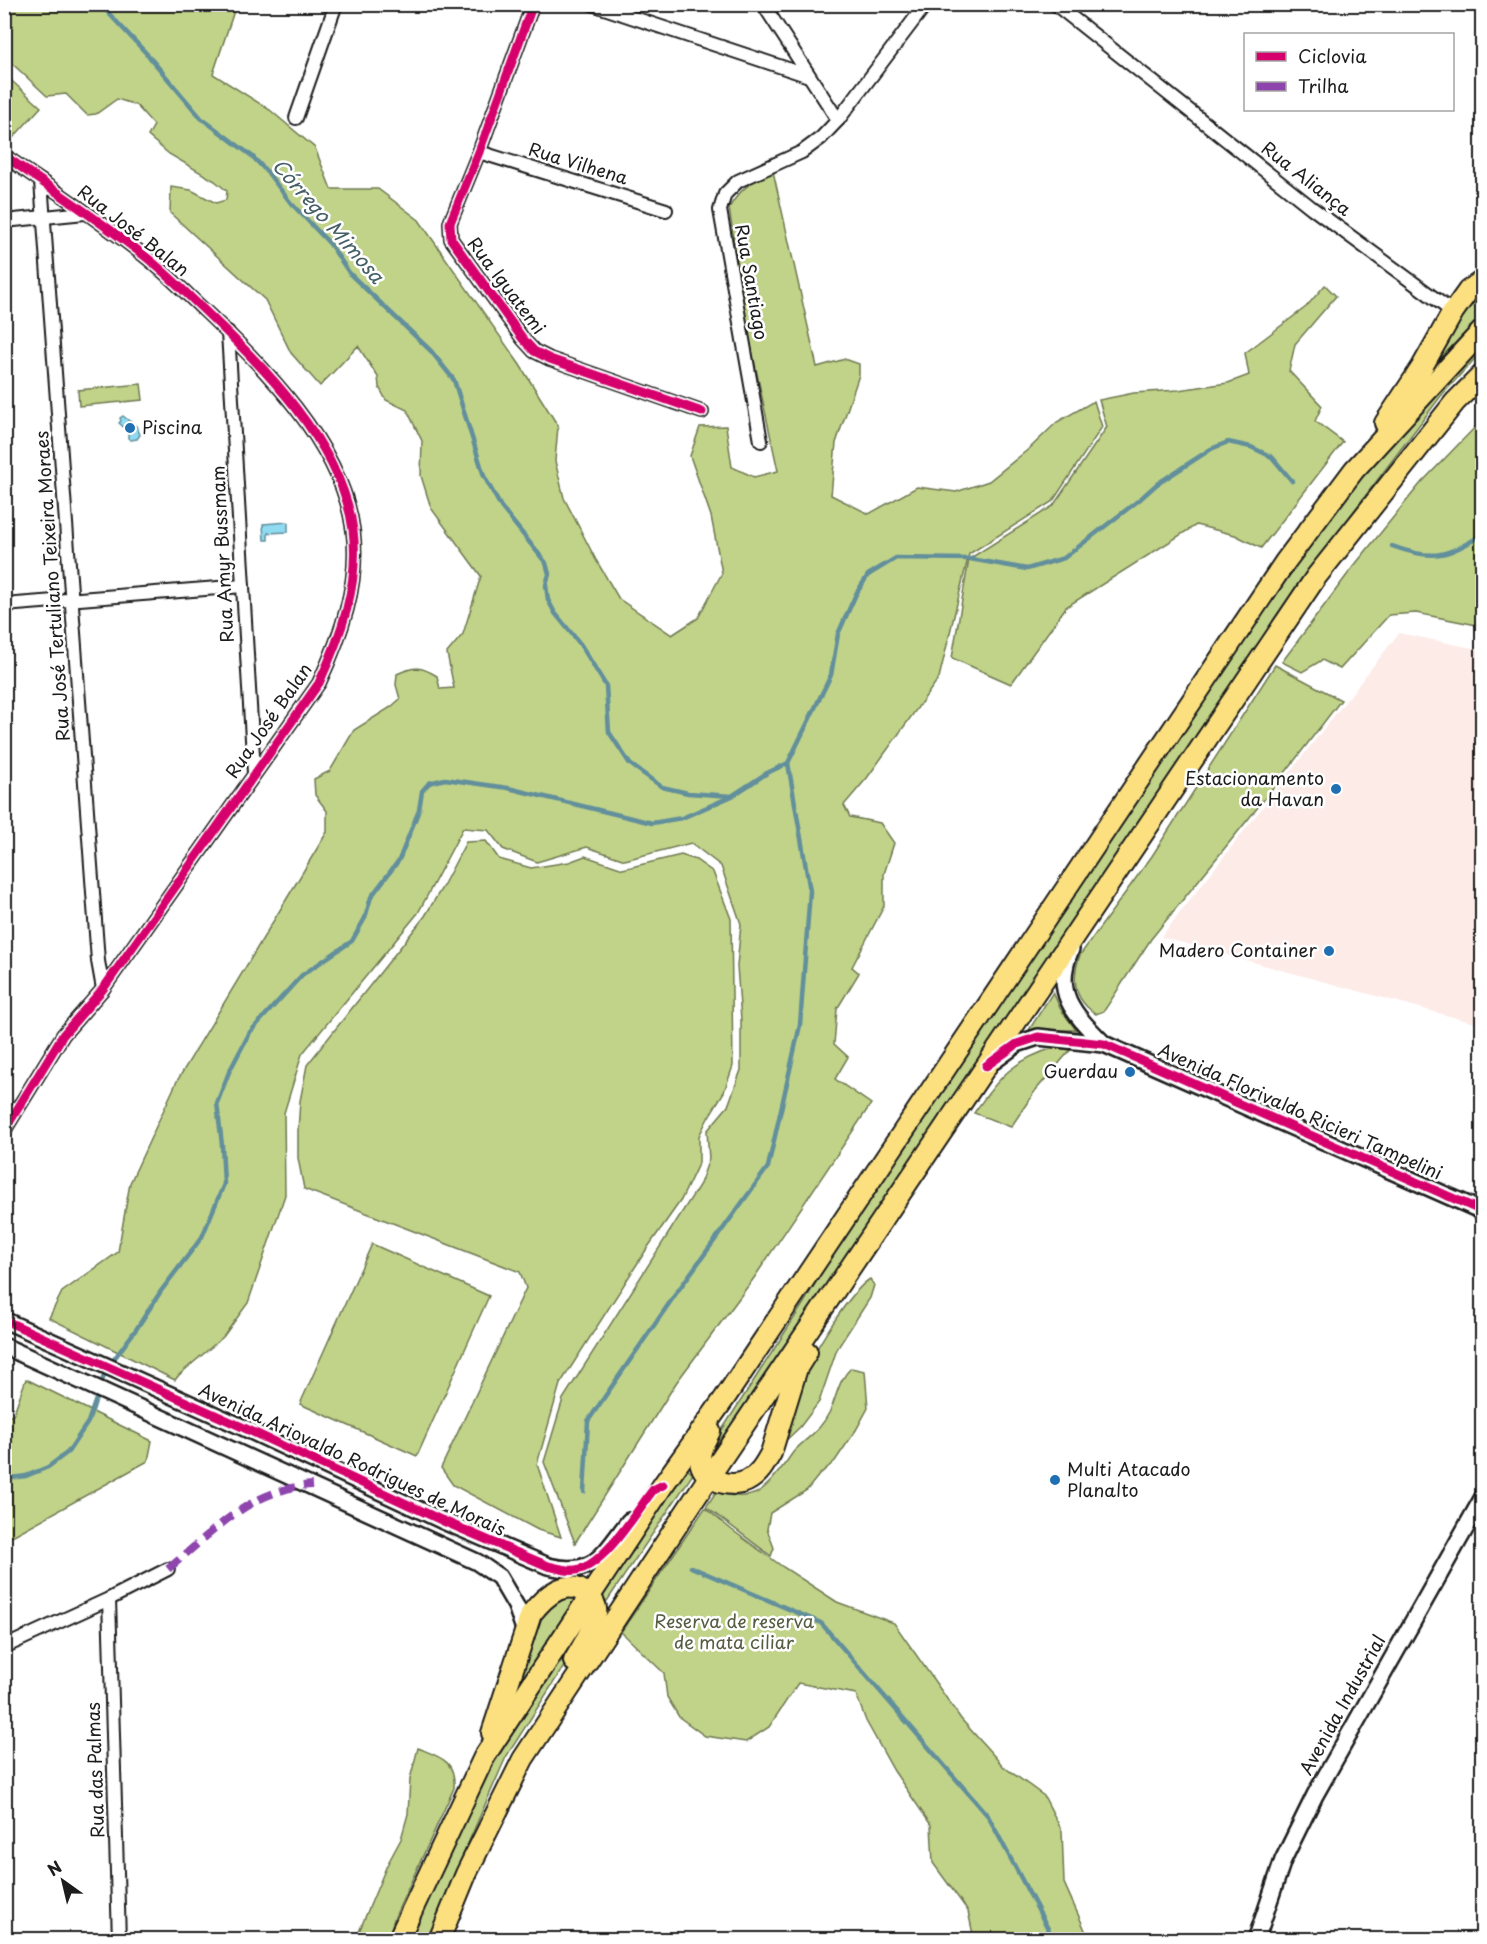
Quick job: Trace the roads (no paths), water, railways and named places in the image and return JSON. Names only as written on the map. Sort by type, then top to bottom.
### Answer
[{"type":"highway","points":[[484,1757],[663,1485],[724,1399],[1285,562],[1354,470],[1422,367],[1467,291],[1482,281]]},
{"type":"highway","points":[[1354,470],[1482,331]]},
{"type":"highway","points":[[523,1759],[709,1477],[1316,577],[1482,367]]},
{"type":"highway","points":[[1455,402],[1482,375]]},
{"type":"highway","points":[[724,1399],[702,1449],[702,1468],[709,1477],[731,1484],[739,1483],[746,1481],[765,1465],[771,1453],[797,1368],[838,1300],[840,1285]]},
{"type":"highway","points":[[398,1940],[484,1757],[531,1614],[553,1591],[570,1587],[580,1590],[596,1605],[597,1612],[594,1622],[466,1874],[439,1940]]},
{"type":"street","points":[[296,118],[336,4]]},
{"type":"street","name":"Rua Iguatemi","points":[[533,4],[479,152],[450,223],[451,239],[534,351],[550,359],[702,412]]},
{"type":"street","points":[[592,4],[809,76]]},
{"type":"street","points":[[763,4],[838,120]]},
{"type":"street","name":"Rua Santiago","points":[[761,441],[720,210],[725,194],[738,181],[802,152],[821,138],[838,120],[926,4]]},
{"type":"street","name":"Rua Aliança","points":[[1055,4],[1312,208],[1453,312]]},
{"type":"street","name":"Rua Vilhena","points":[[479,152],[666,210]]},
{"type":"street","name":"Rua José Balan","points":[[4,1131],[63,1035],[103,989],[319,684],[341,632],[350,594],[354,559],[353,532],[348,503],[339,480],[322,448],[294,406],[228,332],[146,257],[5,156]]},
{"type":"street","name":"Rua José Tertuliano Teixeira Moraes","points":[[41,181],[98,961],[103,989]]},
{"type":"street","points":[[4,221],[85,213]]},
{"type":"street","name":"Rua Amyr Bussmam","points":[[228,332],[254,773]]},
{"type":"street","points":[[4,605],[243,586]]},
{"type":"street","name":"Avenida Florivaldo Ricieri Tampelini","points":[[1079,930],[1066,961],[1063,975],[1064,987],[1069,1003],[1080,1019],[1104,1044]]},
{"type":"street","name":"Avenida Florivaldo Ricieri Tampelini","points":[[986,1066],[1017,1044],[1038,1037],[1104,1044],[1482,1211]]},
{"type":"street","name":"Avenida Ariovaldo Rodrigues de Morais","points":[[4,1320],[240,1426],[441,1520],[548,1566],[566,1570],[580,1569],[603,1555],[653,1490],[663,1485]]},
{"type":"street","points":[[4,1346],[477,1562],[499,1577],[516,1606],[525,1632]]},
{"type":"street","name":"Avenida Industrial","points":[[1256,1940],[1283,1860],[1315,1795],[1482,1499]]},
{"type":"street","points":[[4,1647],[168,1569]]},
{"type":"street","name":"Rua das Palmas","points":[[109,1599],[119,1940]]},
{"type":"water","name":"Piscina","points":[[123,416],[137,427],[140,435],[137,439],[128,438],[128,431],[119,423]]},
{"type":"water","points":[[288,522],[288,532],[268,533],[268,540],[264,540],[263,524]]},
{"type":"waterway","name":"Córrego Mimosa","points":[[100,4],[146,53],[201,118],[252,156],[290,202],[330,244],[350,274],[431,351],[454,380],[484,476],[501,507],[546,563],[549,574],[546,585],[548,600],[555,613],[581,645],[606,686],[609,732],[630,764],[662,787],[688,793],[732,796],[767,773],[788,763],[831,675],[838,634],[856,594],[868,575],[896,558],[970,559],[1027,569],[1064,558],[1157,484],[1211,449],[1228,442],[1251,447],[1272,457],[1292,481]]},
{"type":"waterway","points":[[1392,546],[1418,554],[1438,554],[1458,548],[1482,535]]},
{"type":"waterway","points":[[584,1492],[588,1421],[677,1292],[768,1167],[800,1025],[810,891],[788,763]]},
{"type":"waterway","points":[[4,1479],[26,1476],[48,1467],[68,1452],[88,1422],[106,1370],[202,1237],[224,1184],[217,1103],[229,1072],[250,1032],[302,975],[352,941],[365,918],[371,897],[399,860],[419,810],[422,791],[429,783],[445,779],[508,788],[652,823],[682,818],[730,797]]},
{"type":"waterway","points":[[691,1567],[821,1623],[988,1816],[1054,1940]]},
{"type":"place","name":"Piscina","points":[[130,428]]},
{"type":"place","name":"Estacionamento da Havan","points":[[1336,789]]},
{"type":"place","name":"Madero Container","points":[[1329,951]]},
{"type":"place","name":"Guerdau","points":[[1130,1072]]},
{"type":"place","name":"Multi Atacado Planalto","points":[[1055,1480]]},
{"type":"park label","name":"Reserva de reserva de mata ciliar","points":[[734,1632]]}]
